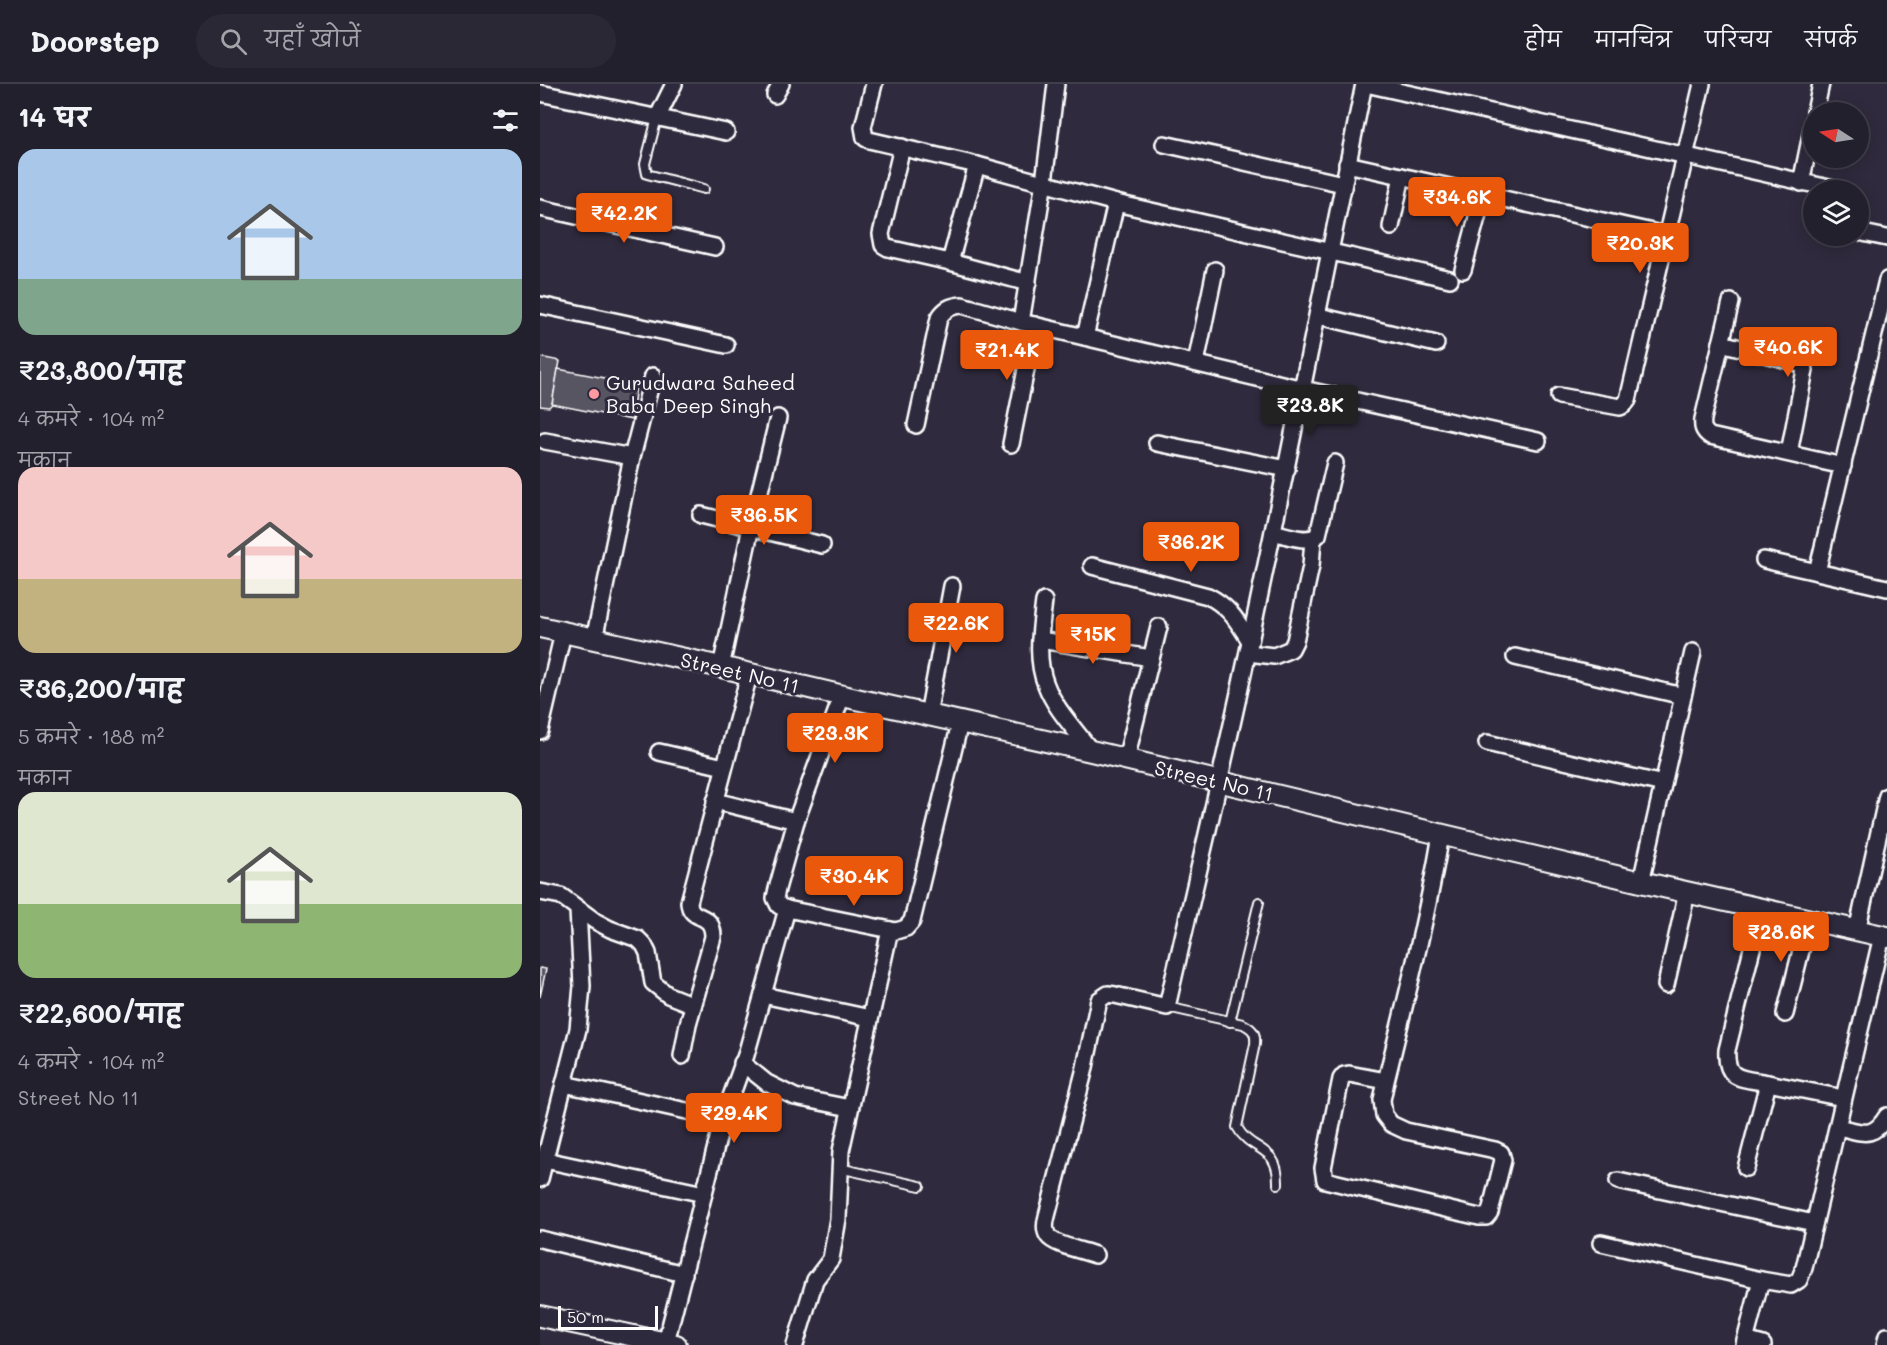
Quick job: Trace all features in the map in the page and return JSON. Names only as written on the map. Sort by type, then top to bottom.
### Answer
[{"type":"street","points":[[657,118],[674,84]]},
{"type":"street","points":[[874,84],[863,127],[864,138],[1116,202],[1450,279]]},
{"type":"street","points":[[1011,444],[1028,324],[1028,283],[1056,84]]},
{"type":"street","points":[[1095,1255],[1054,1241],[1048,1236],[1045,1227],[1084,1072],[1099,1000],[1108,994],[1167,1007],[1249,647],[1318,316],[1342,184],[1365,84],[1801,183],[1804,168]]},
{"type":"street","points":[[1559,396],[1620,406],[1628,400],[1702,84]]},
{"type":"street","points":[[1817,102],[1821,84]]},
{"type":"street","points":[[540,93],[726,132]]},
{"type":"street","points":[[1164,144],[1342,184]]},
{"type":"street","points":[[902,147],[881,234],[883,245],[1028,283]]},
{"type":"street","points":[[1347,164],[1666,235]]},
{"type":"street","points":[[950,262],[977,165]]},
{"type":"street","points":[[1391,227],[1402,176]]},
{"type":"street","points":[[1463,270],[1483,195]]},
{"type":"street","points":[[1085,337],[1116,202]]},
{"type":"street","points":[[540,208],[716,247]]},
{"type":"street","points":[[1869,234],[1887,238]]},
{"type":"street","points":[[1196,363],[1215,270]]},
{"type":"street","points":[[1816,572],[1887,280]]},
{"type":"street","points":[[1731,302],[1703,419],[1702,426],[1705,432],[1843,466]]},
{"type":"street","points":[[540,304],[726,345]]},
{"type":"street","points":[[916,425],[939,318],[945,310],[952,306],[962,305],[1028,324],[1538,441]]},
{"type":"street","points":[[1318,316],[1436,344]]},
{"type":"street","points":[[1721,343],[1802,365],[1805,370],[1789,453]]},
{"type":"street","points":[[594,640],[632,457],[653,376]]},
{"type":"street","points":[[721,667],[777,418]]},
{"type":"street","points":[[545,441],[632,457]]},
{"type":"street","points":[[1156,443],[1287,469]]},
{"type":"street","points":[[1092,566],[1208,596],[1222,603],[1232,613],[1249,647],[1274,656],[1291,649],[1295,641],[1311,566],[1313,539],[1320,528],[1335,463]]},
{"type":"street","points":[[701,515],[822,545]]},
{"type":"street","points":[[1273,532],[1307,540],[1313,539]]},
{"type":"street","points":[[1764,560],[1887,588]]},
{"type":"street","points":[[928,715],[952,586]]},
{"type":"street","points":[[1044,601],[1040,640],[1045,684],[1091,750]]},
{"type":"street","name":"Street No 11","points":[[540,627],[960,723],[1091,750],[1641,882],[1885,936]]},
{"type":"street","points":[[1126,759],[1159,627]]},
{"type":"street","points":[[540,731],[564,633]]},
{"type":"street","points":[[1040,640],[1151,658]]},
{"type":"street","points":[[1641,882],[1693,652]]},
{"type":"street","points":[[1515,657],[1683,696]]},
{"type":"street","points":[[682,1056],[693,1005],[713,937],[712,924],[707,919],[693,914],[689,908],[689,902],[749,675]]},
{"type":"street","points":[[842,696],[796,821],[776,898],[779,906],[788,909],[896,931],[906,928],[912,921],[960,723]]},
{"type":"street","points":[[1487,743],[1663,784]]},
{"type":"street","points":[[659,752],[724,767]]},
{"type":"street","points":[[1857,931],[1887,796]]},
{"type":"street","points":[[715,801],[796,821]]},
{"type":"street","points":[[1386,1081],[1349,1074],[1344,1075],[1341,1079],[1323,1168],[1324,1180],[1468,1215],[1486,1217],[1490,1212],[1503,1160],[1501,1153],[1406,1131],[1391,1124],[1384,1115],[1382,1100],[1418,953],[1442,835]]},
{"type":"street","points":[[540,892],[561,896],[578,910],[610,929],[638,939],[648,953],[653,983],[668,996],[693,1005]]},
{"type":"street","points":[[1666,985],[1687,892]]},
{"type":"street","points":[[1762,908],[1727,1050],[1726,1064],[1730,1072],[1738,1077],[1843,1098]]},
{"type":"street","points":[[541,1319],[671,1344],[684,1274],[723,1119],[788,909]]},
{"type":"street","points":[[540,1179],[578,1029],[582,969],[578,910]]},
{"type":"street","points":[[1785,1014],[1809,919]]},
{"type":"street","points":[[795,1345],[815,1281],[831,1259],[838,1219],[839,1168],[850,1108],[890,930]]},
{"type":"street","points":[[1601,1243],[1761,1280],[1791,1285],[1799,1280],[1804,1268],[1843,1098],[1885,936]]},
{"type":"street","points":[[763,995],[870,1018]]},
{"type":"street","points":[[742,1063],[767,1083],[795,1097],[850,1108]]},
{"type":"street","points":[[1746,1168],[1768,1083]]},
{"type":"street","points":[[564,1084],[723,1119]]},
{"type":"street","points":[[1838,1127],[1871,1132],[1877,1130],[1887,1116]]},
{"type":"street","points":[[545,1160],[704,1194]]},
{"type":"street","points":[[1618,1181],[1814,1223]]},
{"type":"street","points":[[540,1239],[684,1274]]},
{"type":"street","points":[[1761,1280],[1745,1342],[1763,1345]]},
{"type":"street","points":[[1885,1345],[1887,1336]]},
{"type":"lane","points":[[657,118],[645,164],[647,174],[704,189]]},
{"type":"lane","points":[[1230,1022],[1259,902]]},
{"type":"lane","points":[[1167,1007],[1230,1022],[1252,1029],[1256,1035],[1237,1127],[1240,1134],[1267,1152],[1275,1162],[1278,1184]]},
{"type":"lane","points":[[839,1168],[920,1186]]},
{"type":"building","points":[[540,357],[560,361],[552,404],[549,407],[540,406]]},
{"type":"building","name":"Gurudwara Saheed Baba Deep Singh","points":[[558,369],[636,384],[632,420],[552,404]]},
{"type":"building","points":[[540,968],[546,969],[540,997]]},
{"type":"place","name":"Gurudwara Saheed Baba Deep Singh","points":[[594,394]]}]
